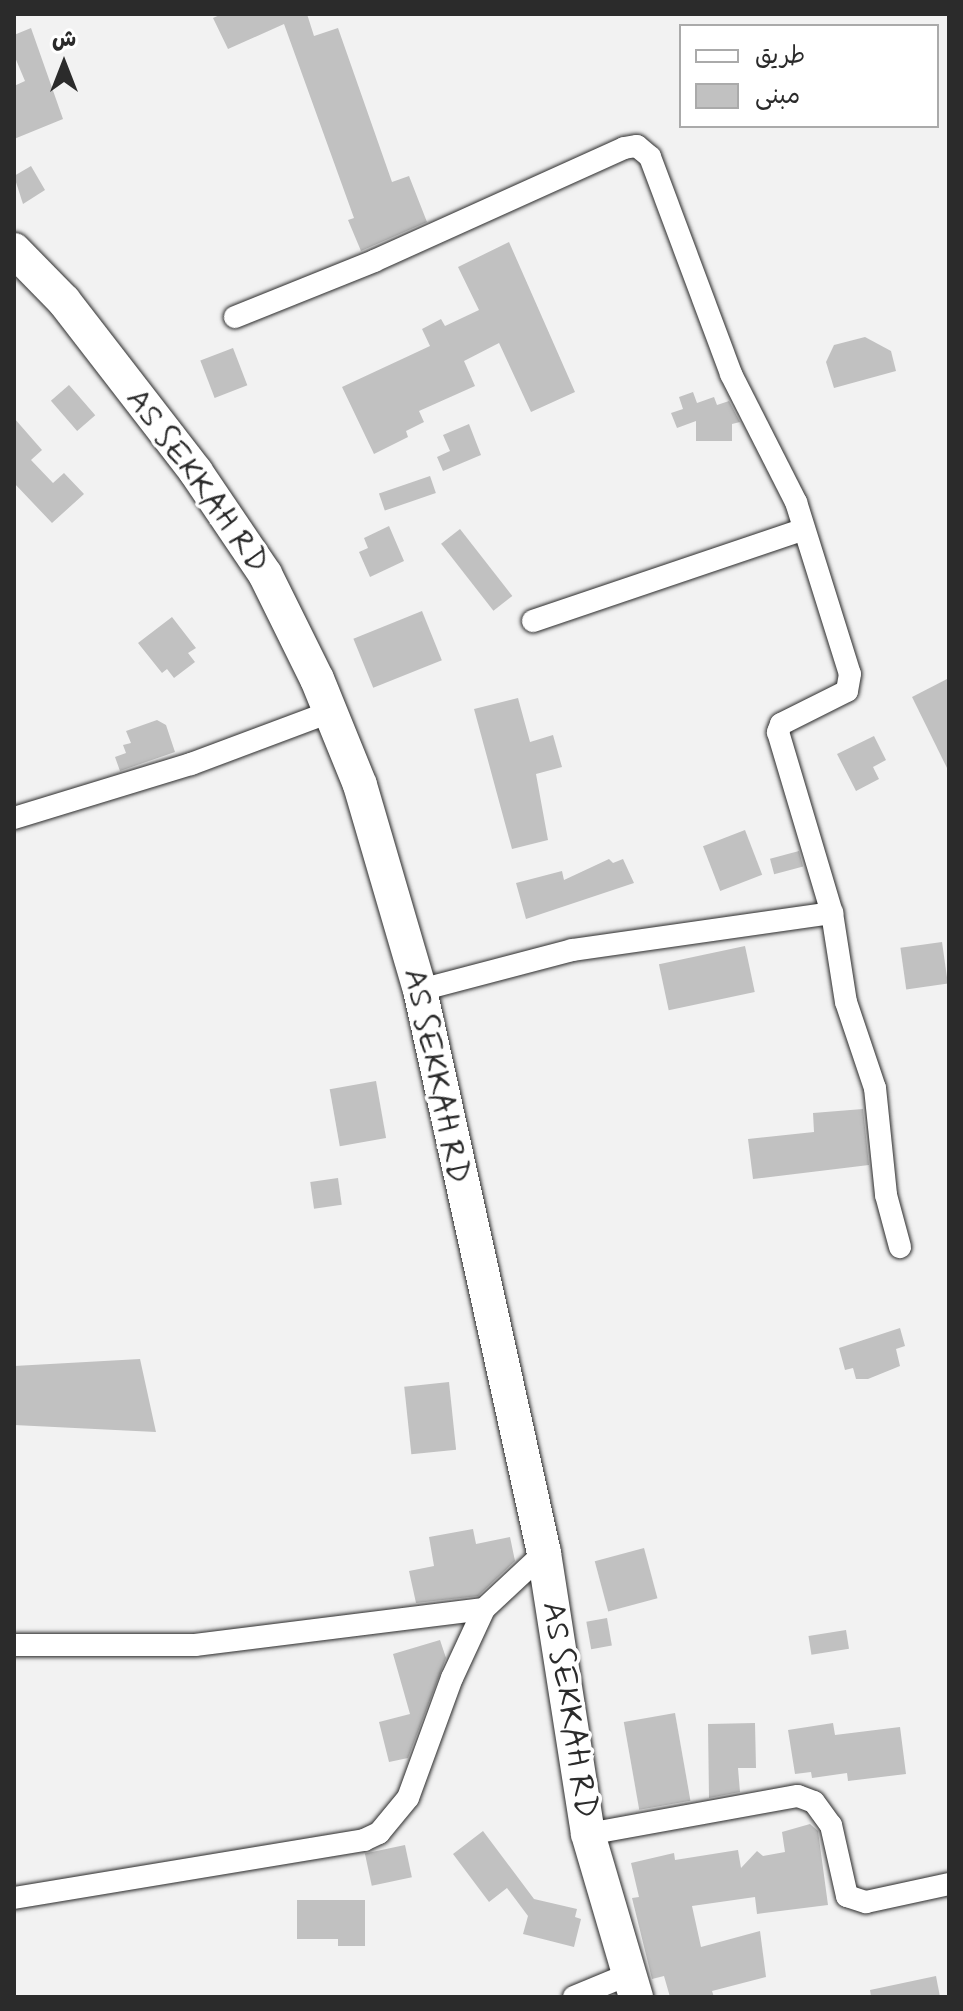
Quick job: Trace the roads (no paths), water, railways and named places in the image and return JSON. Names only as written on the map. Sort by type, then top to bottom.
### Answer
[{"type":"main road","name":"AS SEKKAH RD","points":[[14,250],[64,301],[196,472],[265,574],[330,712],[360,785],[420,990],[544,1553],[588,1834],[631,1986]]},
{"type":"street","points":[[235,317],[637,146],[658,175],[731,374],[771,447],[796,502],[802,530],[852,685],[781,724],[778,732],[832,913],[846,1002],[875,1088],[886,1195],[900,1247]]},
{"type":"street","points":[[533,621],[802,530]]},
{"type":"street","points":[[14,818],[191,764],[330,712]]},
{"type":"street","points":[[420,990],[572,950],[832,913]]},
{"type":"street","points":[[14,1898],[364,1840],[379,1833],[408,1798],[452,1678],[484,1609],[544,1553]]},
{"type":"street","points":[[14,1645],[195,1645],[484,1609]]},
{"type":"street","points":[[588,1834],[798,1796],[814,1802],[831,1825],[847,1896],[866,1902],[949,1884]]},
{"type":"street","points":[[574,1997],[631,1986]]}]
